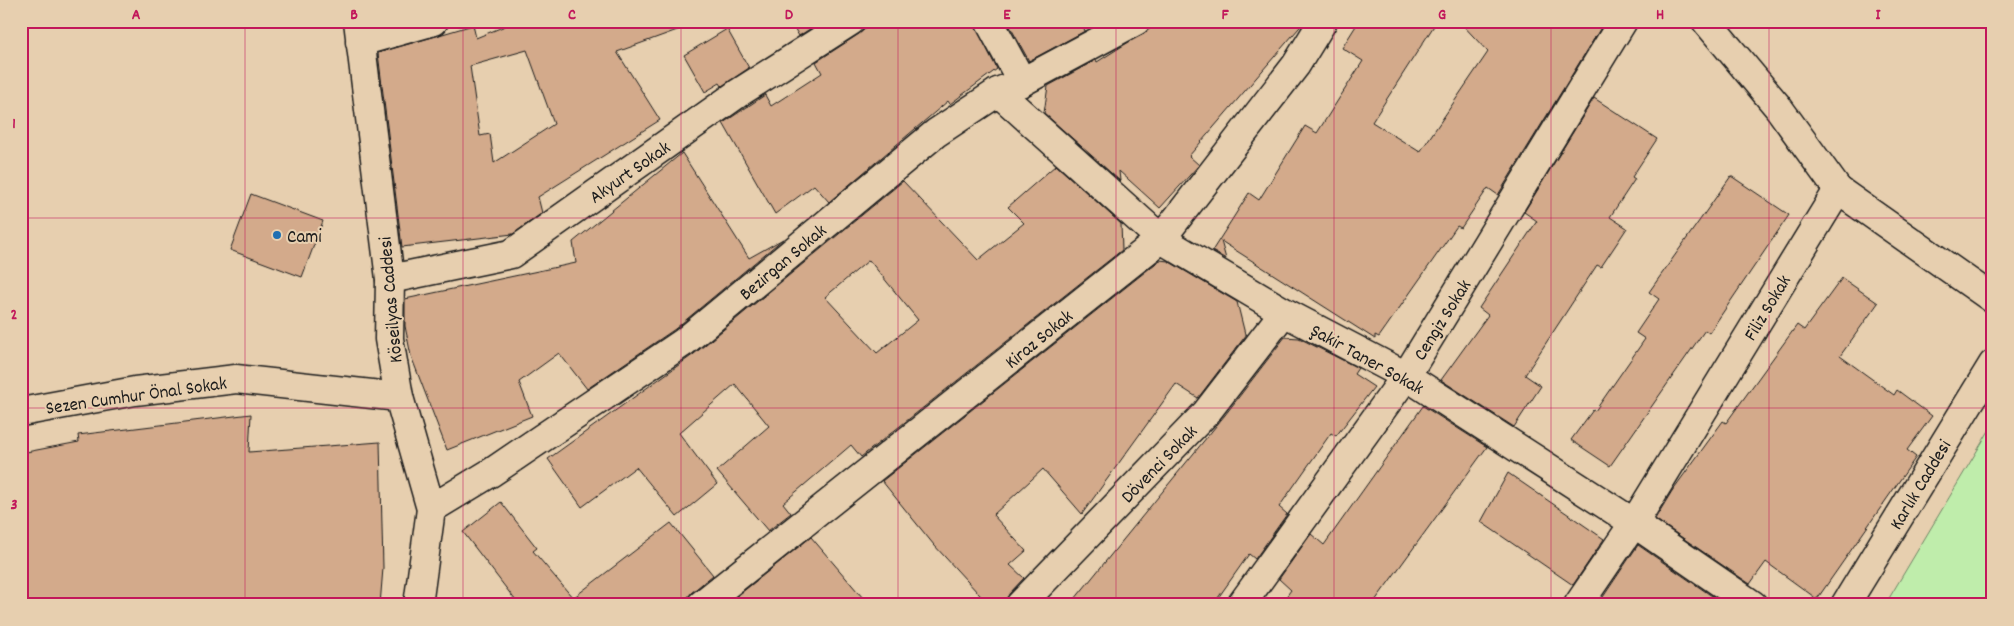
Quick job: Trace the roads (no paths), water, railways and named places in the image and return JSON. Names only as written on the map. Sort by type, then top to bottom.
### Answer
[{"type":"street","points":[[359,32],[434,21]]},
{"type":"street","name":"Akyurt Sokak","points":[[390,279],[512,254],[740,92],[851,21]]},
{"type":"street","name":"Şakir Taner Sokak","points":[[989,21],[1010,87],[1161,239],[1284,312],[1406,376],[1634,524],[1753,605]]},
{"type":"street","name":"Bezirgan Sokak","points":[[430,508],[492,472],[684,342],[936,133],[1010,87],[1136,21]]},
{"type":"street","name":"Kiraz Sokak","points":[[701,605],[1161,239],[1296,65],[1323,21]]},
{"type":"street","name":"Cengiz Sokak","points":[[1241,605],[1406,376],[1623,21]]},
{"type":"street","points":[[1706,21],[1778,107],[1838,190],[1993,299]]},
{"type":"street","name":"Köseilyas Caddesi","points":[[359,32],[390,279],[389,339],[399,397],[430,508],[418,605]]},
{"type":"street","name":"Filiz Sokak","points":[[1578,605],[1634,524],[1838,190]]},
{"type":"street","name":"Dövenci Sokak","points":[[1020,605],[1206,413],[1284,312]]},
{"type":"street","name":"Karlık Caddesi","points":[[1845,605],[1993,364]]},
{"type":"street","name":"Sezen Cumhur Önal Sokak","points":[[21,412],[135,391],[236,379],[399,397]]},
{"type":"place","name":"Cami","points":[[277,235]]}]
